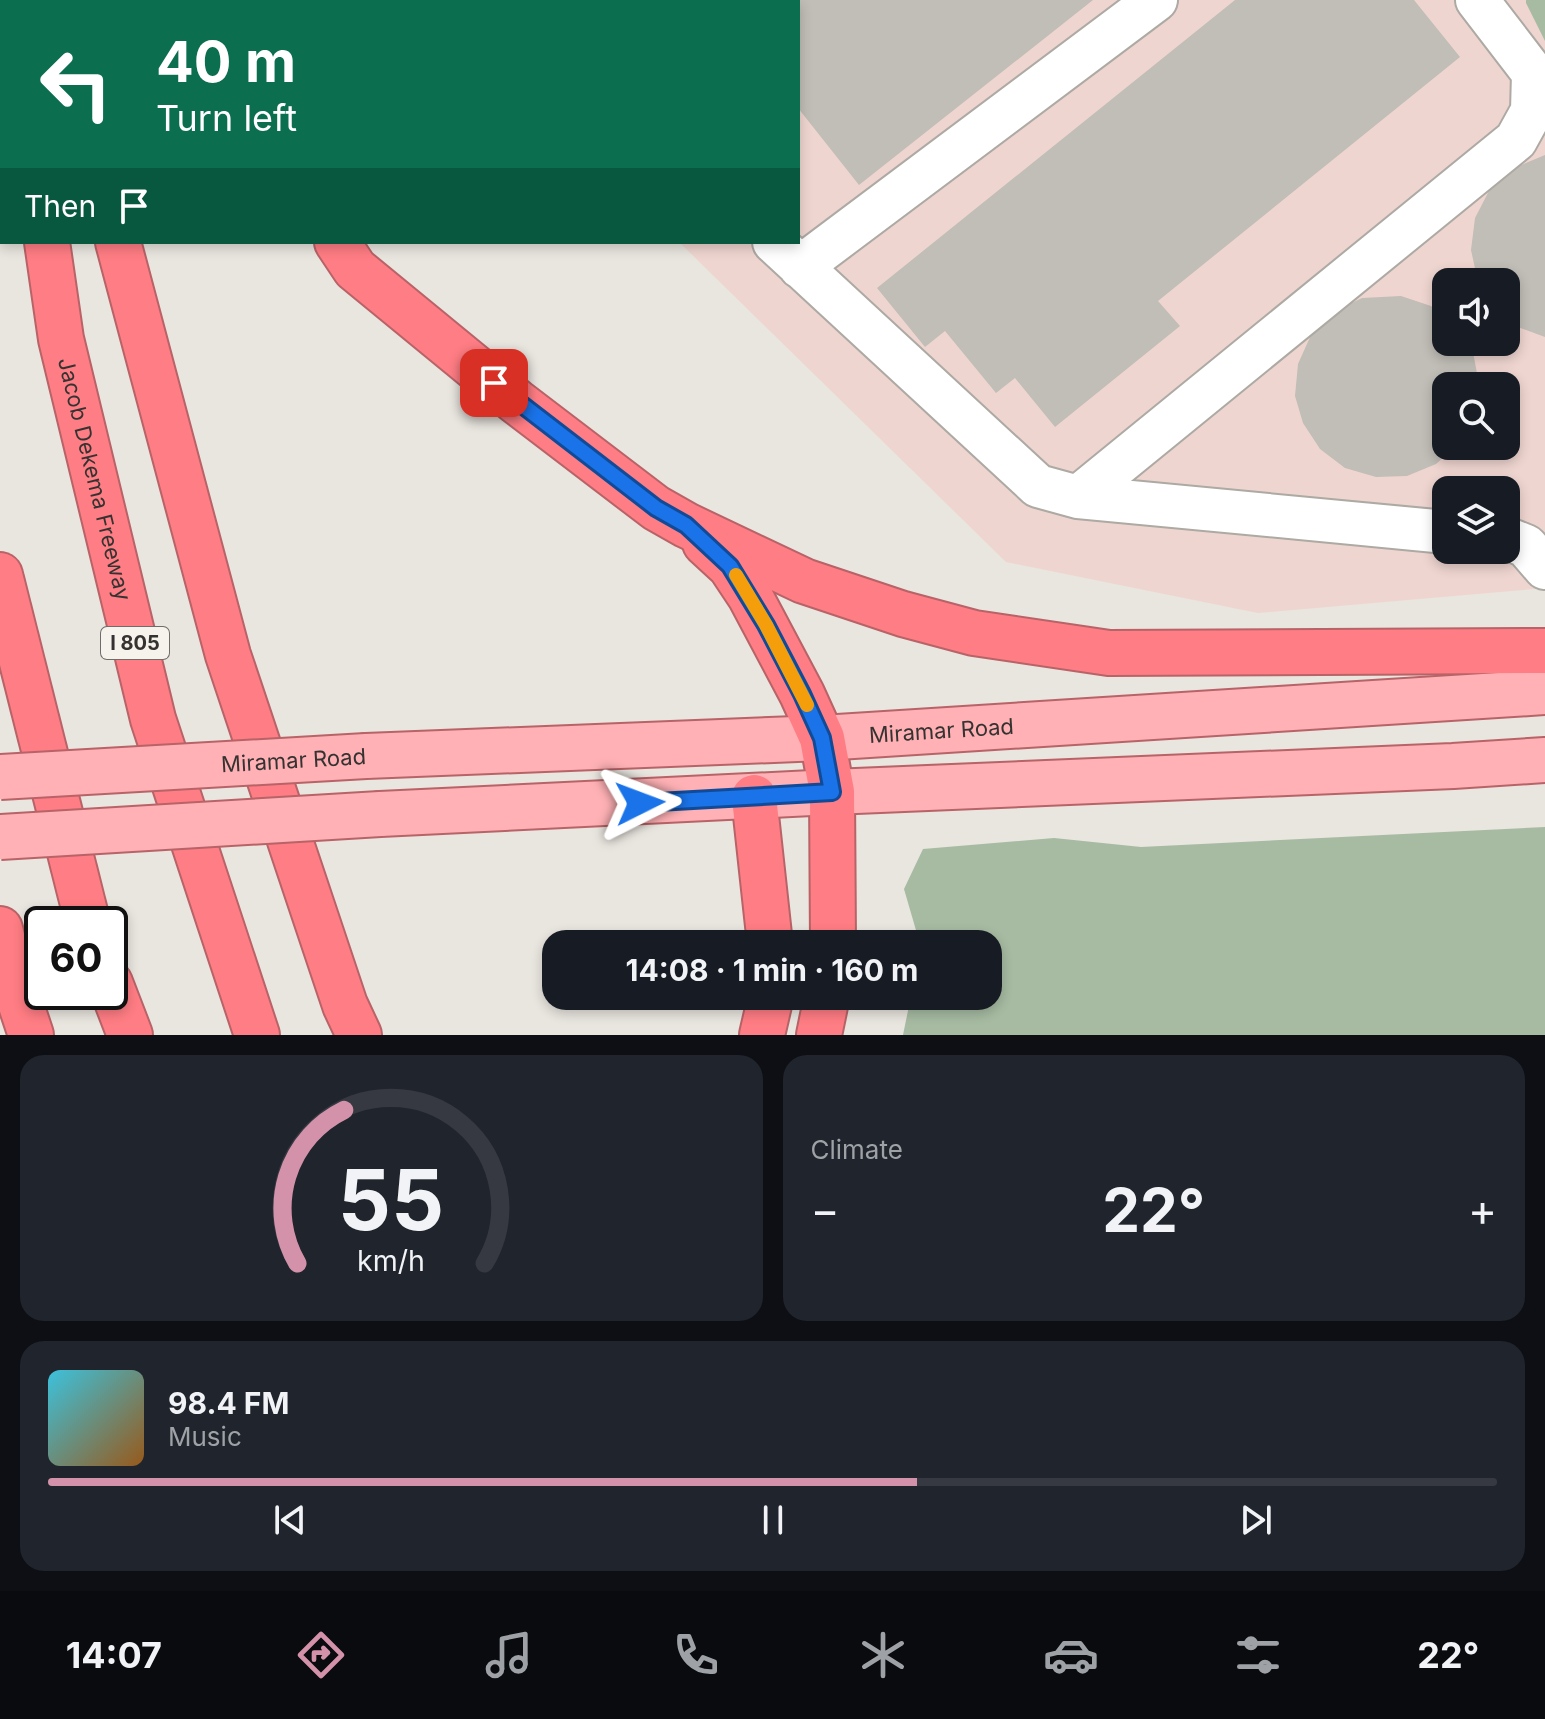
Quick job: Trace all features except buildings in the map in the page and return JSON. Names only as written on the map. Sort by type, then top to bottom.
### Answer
[{"type":"highway","name":"Jacob Dekema Freeway","points":[[47,244],[61,339],[153,719],[257,1035]]},
{"type":"highway","points":[[119,244],[228,655],[345,1005],[359,1035]]},
{"type":"highway","points":[[338,244],[355,269],[505,392],[656,508],[804,581],[903,614],[974,633],[1109,653],[1545,651]]},
{"type":"highway","points":[[686,525],[730,566],[750,596],[822,738],[832,792],[833,930]]},
{"type":"highway","points":[[0,575],[83,906]]},
{"type":"highway","points":[[754,797],[768,930]]},
{"type":"highway","points":[[0,929],[31,1035]]},
{"type":"highway","points":[[120,1010],[130,1035]]},
{"type":"highway","points":[[762,1035],[768,1010]]},
{"type":"highway","points":[[819,1035],[824,1010]]},
{"type":"main road","name":"Miramar Road","points":[[0,777],[366,756],[822,738],[1545,692]]},
{"type":"main road","points":[[0,837],[380,814],[1545,760]]},
{"type":"lane","points":[[1156,0],[787,255],[1038,486],[1078,497],[1432,531]]},
{"type":"lane","points":[[1078,497],[1516,140],[1532,111],[1533,73],[1491,7]]},
{"type":"lane","points":[[1520,544],[1526,546],[1545,568]]},
{"type":"shaded area","points":[[800,0],[1545,0],[1545,588],[1258,613],[1006,562],[681,244],[800,244]]},
{"type":"green space","points":[[1526,0],[1545,0],[1545,41],[1526,3]]},
{"type":"green space","points":[[1545,827],[1545,1035],[903,1035],[908,1010],[1002,1010],[1002,930],[916,930],[904,889],[923,849],[1054,838],[1141,847]]},
{"type":"slow traffic","points":[[736,575],[807,705]]},
{"type":"route","points":[[494,383],[656,508],[686,525],[730,566],[766,625],[822,738],[832,792],[640,803]]}]
